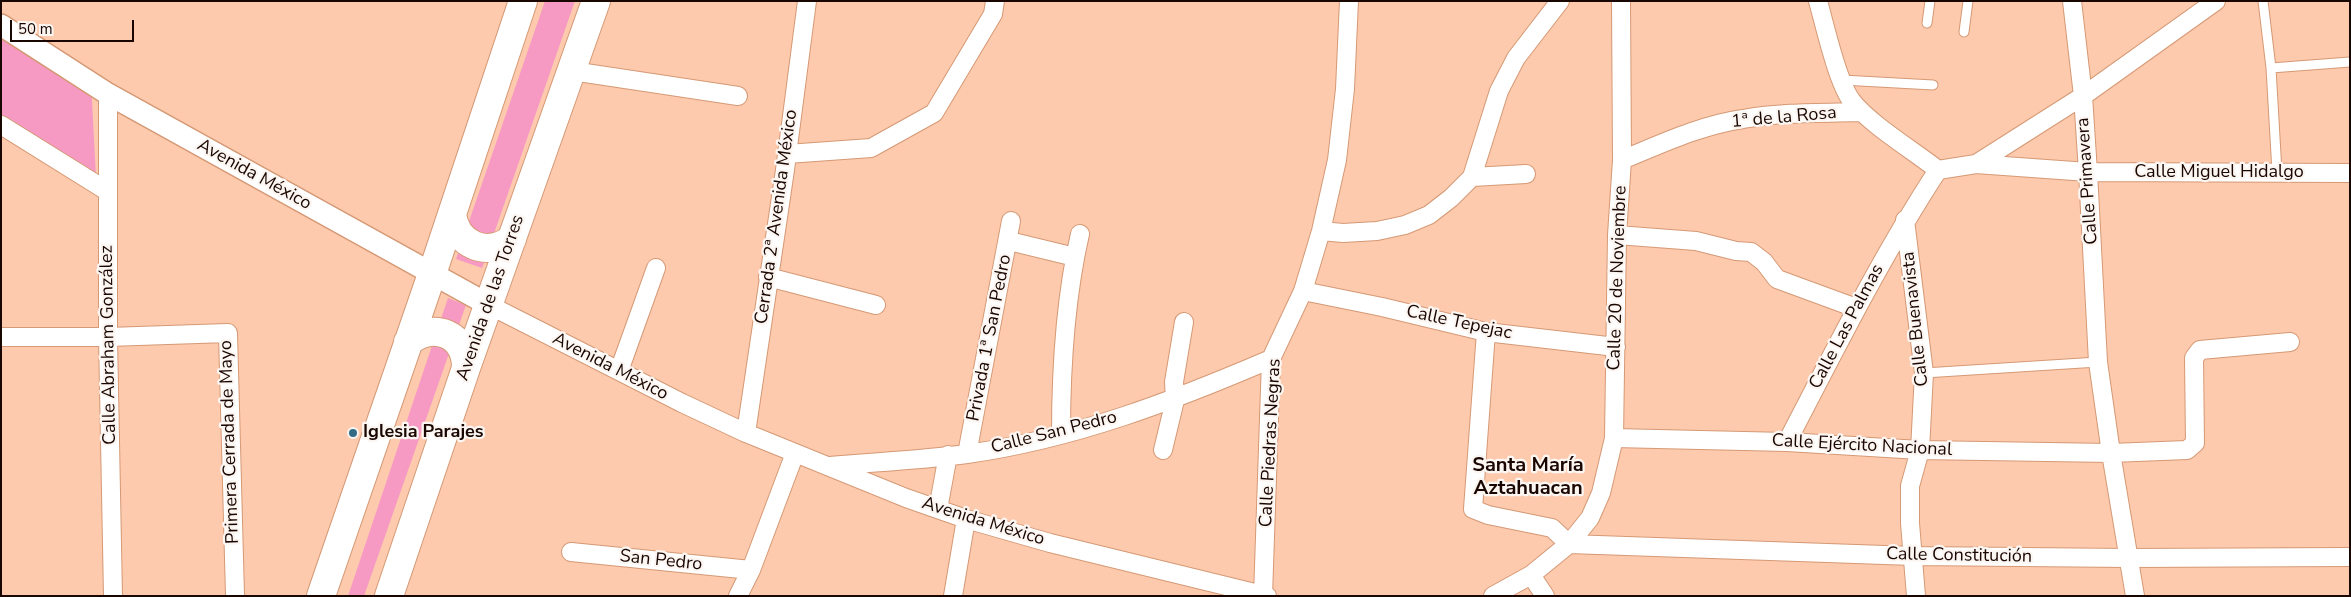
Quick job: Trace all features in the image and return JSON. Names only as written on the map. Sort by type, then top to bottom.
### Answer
[{"type":"main road","points":[[321,596],[432,274],[523,1]]},
{"type":"main road","name":"Avenida de las Torres","points":[[393,595],[466,368],[596,1]]},
{"type":"main road","points":[[452,214],[460,236],[472,245],[489,249],[497,248],[512,239]]},
{"type":"main road","points":[[408,342],[430,331],[447,334],[460,344],[466,360],[466,368]]},
{"type":"street","name":"Cerrada 2ª Avenida México","points":[[746,433],[807,1]]},
{"type":"street","points":[[786,154],[871,148],[934,113],[993,14],[995,1]]},
{"type":"street","name":"Calle Piedras Negras","points":[[1263,596],[1271,359],[1303,291],[1321,231],[1337,160],[1344,89],[1348,1]]},
{"type":"street","points":[[1321,231],[1343,233],[1376,231],[1406,225],[1429,214],[1451,198],[1472,177],[1499,91],[1516,58],[1560,1]]},
{"type":"street","name":"Calle 20 de Noviembre","points":[[1569,544],[1590,518],[1601,493],[1614,438],[1617,235],[1622,160],[1621,1]]},
{"type":"street","points":[[1818,1],[1842,80],[1850,98],[1862,112],[1938,170],[1976,164],[2088,172]]},
{"type":"street","name":"Calle Primavera","points":[[2072,1],[2083,96],[2098,362],[2111,454],[2135,596]]},
{"type":"street","points":[[1976,164],[2083,96],[2216,1]]},
{"type":"street","name":"Avenida México","points":[[1,25],[108,94],[489,306],[746,433],[966,519],[1050,543],[1267,596]]},
{"type":"street","points":[[572,71],[738,96]]},
{"type":"street","name":"Calle Abraham González","points":[[108,94],[108,337],[113,596]]},
{"type":"street","name":"1ª de la Rosa","points":[[1622,160],[1704,128],[1742,119],[1803,113],[1862,112]]},
{"type":"street","points":[[1,125],[108,191]]},
{"type":"street","name":"Calle Las Palmas","points":[[1787,442],[1856,308],[1905,220],[1938,170]]},
{"type":"street","name":"Calle Miguel Hidalgo","points":[[2088,172],[2350,173]]},
{"type":"street","points":[[1472,177],[1526,174]]},
{"type":"street","name":"Calle Buenavista","points":[[1905,220],[1924,373],[1920,450],[1910,486],[1910,523],[1916,596]]},
{"type":"street","name":"Privada 1ª San Pedro","points":[[967,454],[1009,241],[1011,221]]},
{"type":"street","points":[[1062,434],[1061,381],[1075,257],[1080,234]]},
{"type":"street","points":[[1617,235],[1696,240],[1736,251],[1751,252],[1764,262],[1777,279],[1856,308]]},
{"type":"street","points":[[1009,241],[1075,257]]},
{"type":"street","points":[[619,371],[656,268]]},
{"type":"street","points":[[768,277],[876,306]]},
{"type":"street","name":"Calle Tepejac","points":[[1303,291],[1382,307],[1486,332],[1616,347]]},
{"type":"street","points":[[1163,450],[1175,400],[1174,382],[1184,322]]},
{"type":"street","points":[[1486,332],[1473,509],[1488,515],[1552,528],[1569,544],[1531,575],[1493,596]]},
{"type":"street","name":"Primera Cerrada de Mayo","points":[[1,336],[108,337],[228,333],[235,596]]},
{"type":"street","name":"Calle Ejército Nacional","points":[[1614,438],[1787,442],[1920,450],[2111,454],[2188,450],[2195,443],[2194,358],[2200,350],[2290,342]]},
{"type":"street","name":"Calle San Pedro","points":[[827,466],[967,454],[1062,434],[1175,400],[1271,359]]},
{"type":"street","points":[[738,596],[751,570],[796,453]]},
{"type":"street","points":[[938,509],[948,455]]},
{"type":"street","points":[[953,596],[966,519]]},
{"type":"street","name":"Calle Constitución","points":[[1569,544],[1913,556],[2129,558],[2350,557]]},
{"type":"street","name":"San Pedro","points":[[571,552],[751,570]]},
{"type":"street","points":[[1531,575],[1545,596]]},
{"type":"lane","points":[[1927,23],[1930,1]]},
{"type":"lane","points":[[1964,32],[1968,1]]},
{"type":"lane","points":[[2264,1],[2271,68],[2277,172]]},
{"type":"lane","points":[[2271,68],[2350,62]]},
{"type":"lane","points":[[1842,80],[1933,85]]},
{"type":"lane","points":[[1924,373],[2098,362]]},
{"type":"shaded area","points":[[545,1],[575,1],[482,268],[456,259]]},
{"type":"shaded area","points":[[1,26],[91,82],[96,177],[1,119]]},
{"type":"shaded area","points":[[448,298],[466,305],[364,596],[348,596]]},
{"type":"place","name":"Iglesia Parajes","points":[[353,433]]},
{"type":"district","name":"Santa María Aztahuacan","points":[[1528,478]]}]
